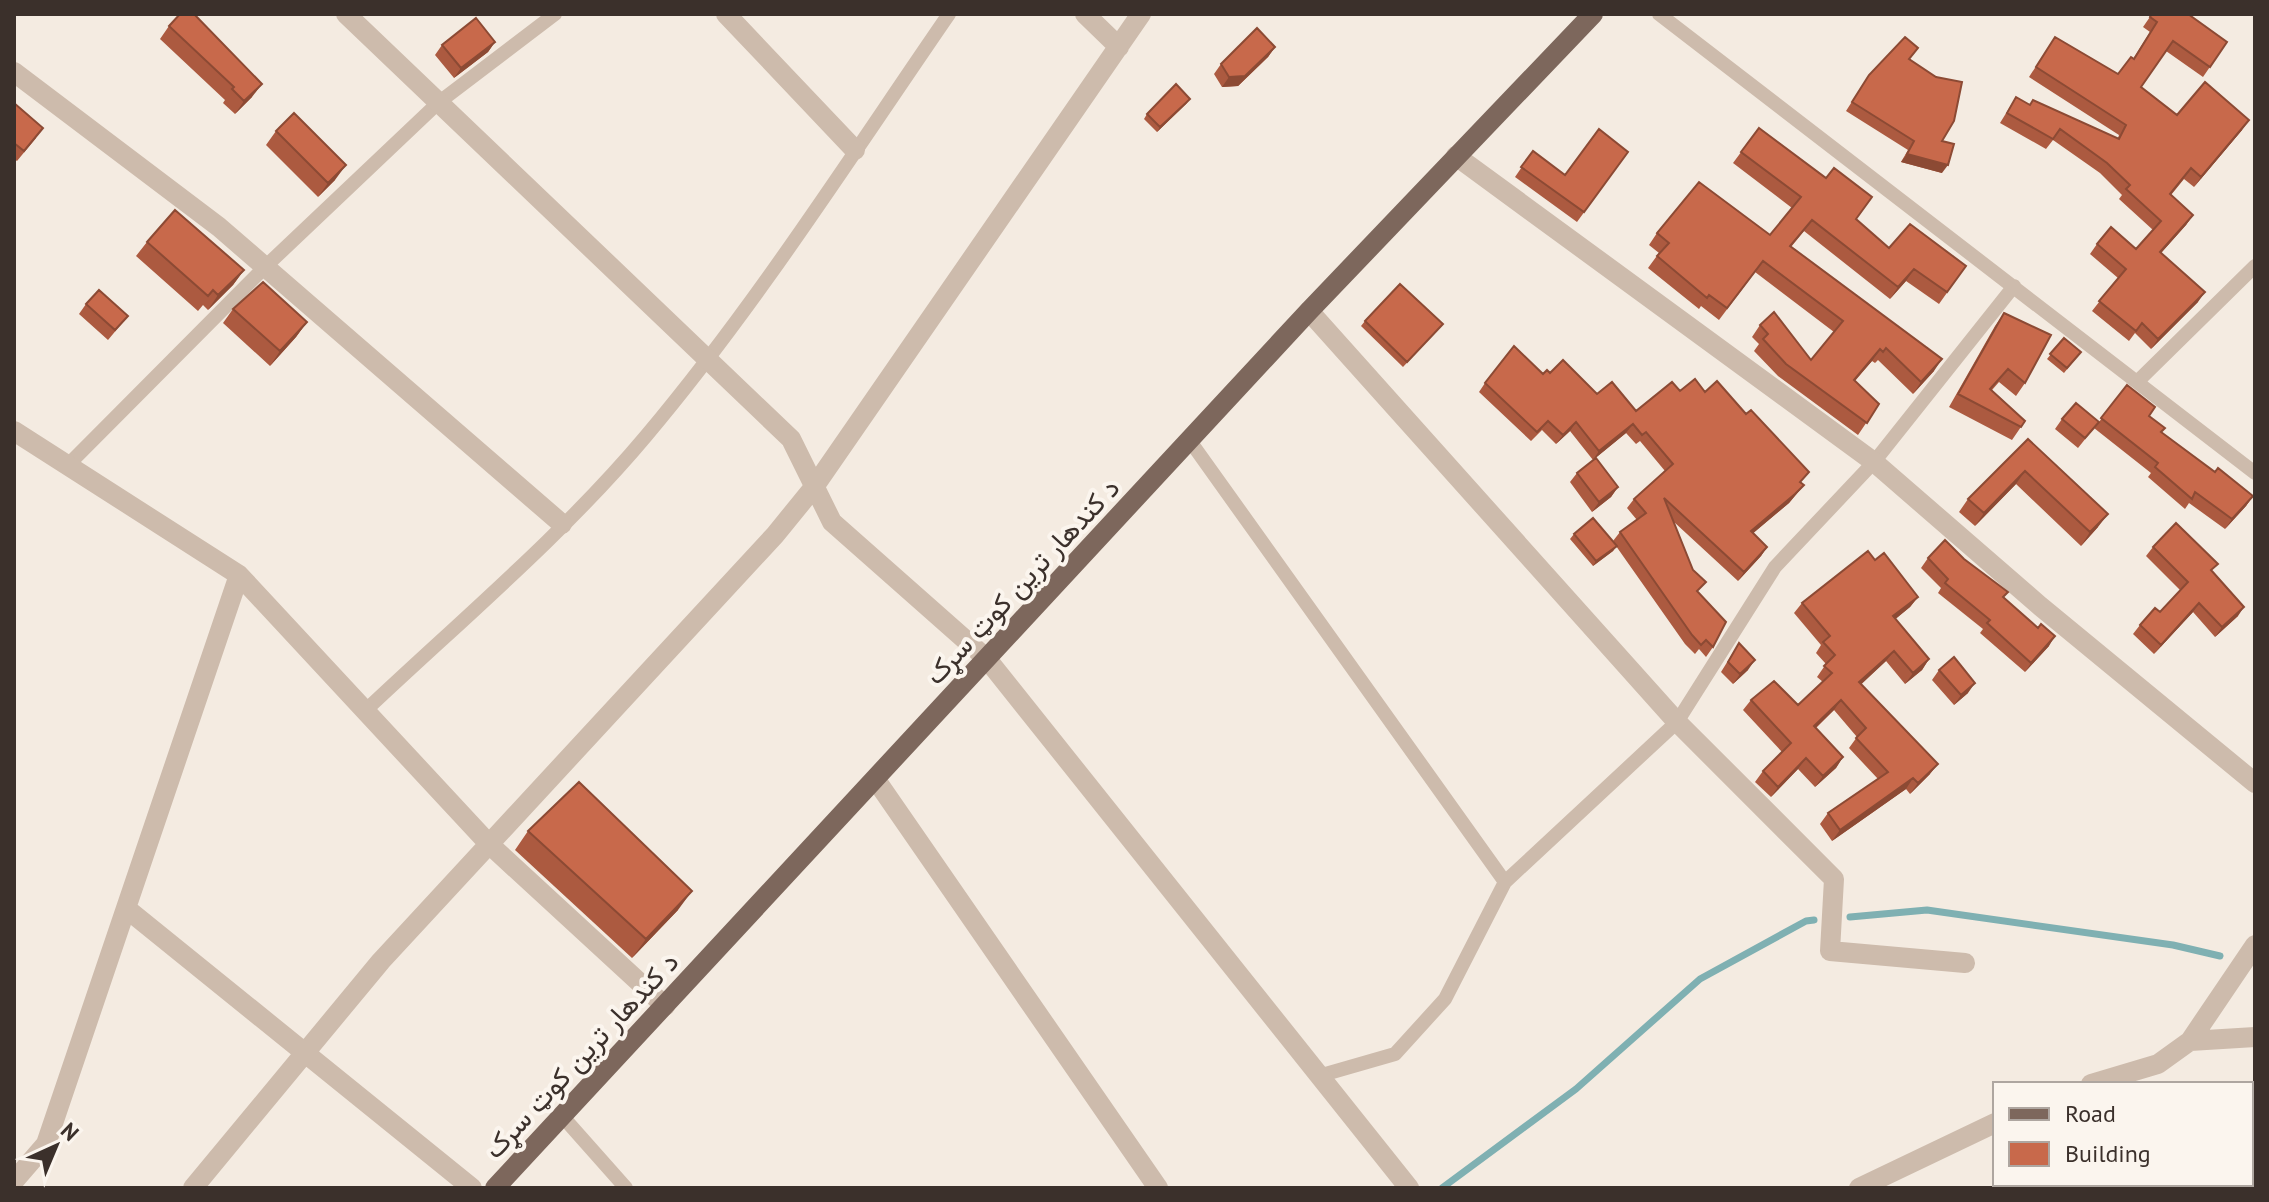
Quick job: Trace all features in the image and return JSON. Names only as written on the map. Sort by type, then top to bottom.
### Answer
[{"type":"main road","name":"د کندهار ترين کوټ سړک","points":[[495,1188],[1309,311],[1593,14]]},
{"type":"street","points":[[346,14],[791,439],[832,522],[987,659],[1322,1075],[1409,1188]]},
{"type":"street","points":[[726,14],[855,150]]},
{"type":"street","points":[[1085,14],[1119,47]]},
{"type":"street","points":[[193,1188],[381,961],[775,535],[814,487],[1141,14]]},
{"type":"street","points":[[14,72],[219,227],[562,524]]},
{"type":"street","points":[[1456,156],[1874,462],[2040,606],[2255,783]]},
{"type":"street","points":[[1309,311],[1677,722],[1834,879],[1830,951],[1965,963]]},
{"type":"street","points":[[14,431],[239,575],[489,844],[665,1006]]},
{"type":"street","points":[[14,1181],[46,1144],[239,575]]},
{"type":"street","points":[[876,780],[1158,1188]]},
{"type":"street","points":[[127,909],[472,1188]]},
{"type":"street","points":[[2144,1082],[2158,1064],[2190,1041],[2255,945]]},
{"type":"street","points":[[2190,1041],[2255,1037]]},
{"type":"street","points":[[2098,1082],[2158,1064]]},
{"type":"street","points":[[1859,1188],[1993,1124]]},
{"type":"lane","points":[[68,465],[265,267],[438,103],[555,14]]},
{"type":"lane","points":[[365,711],[562,524],[644,439],[707,362],[949,14]]},
{"type":"lane","points":[[1659,14],[2255,473]]},
{"type":"lane","points":[[2137,382],[2255,266]]},
{"type":"lane","points":[[1322,1075],[1395,1054],[1445,999],[1505,882],[1677,722],[1775,567],[1874,462],[2014,286]]},
{"type":"lane","points":[[1190,441],[1505,882]]},
{"type":"lane","points":[[563,1117],[626,1188]]},
{"type":"building","points":[[180,14],[194,14],[262,84],[244,101],[232,89],[234,87],[169,26]]},
{"type":"building","points":[[2152,14],[2188,14],[2227,42],[2210,67],[2173,41],[2141,87],[2177,115],[2205,82],[2249,120],[2201,177],[2191,168],[2170,194],[2193,215],[2160,252],[2205,292],[2158,339],[2142,323],[2136,331],[2099,301],[2126,269],[2097,244],[2111,227],[2136,249],[2161,221],[2126,189],[2130,185],[2107,163],[2060,129],[2053,139],[2007,113],[2016,97],[2030,105],[2033,100],[2119,139],[2126,125],[2036,67],[2055,37],[2118,74],[2131,57],[2134,59],[2157,22],[2150,17]]},
{"type":"building","points":[[476,18],[495,42],[461,68],[442,45]]},
{"type":"building","points":[[1257,28],[1275,47],[1245,76],[1229,77],[1221,64]]},
{"type":"building","points":[[1905,37],[1918,48],[1909,59],[1936,77],[1962,82],[1954,121],[1942,141],[1954,144],[1948,165],[1907,154],[1914,141],[1852,102],[1869,75]]},
{"type":"building","points":[[1176,84],[1190,99],[1160,127],[1147,114]]},
{"type":"building","points":[[14,103],[43,128],[24,151],[14,143]]},
{"type":"building","points":[[294,113],[346,165],[328,183],[276,131]]},
{"type":"building","points":[[1759,128],[1826,178],[1834,168],[1872,197],[1856,219],[1889,248],[1910,224],[1966,266],[1947,292],[1914,269],[1898,287],[1812,220],[1790,246],[1942,359],[1921,382],[1886,348],[1883,352],[1880,349],[1854,380],[1879,404],[1867,423],[1786,364],[1763,339],[1768,334],[1760,325],[1774,312],[1811,360],[1843,321],[1763,261],[1727,308],[1709,295],[1707,298],[1657,256],[1669,243],[1657,233],[1699,182],[1770,235],[1801,197],[1741,152]]},
{"type":"building","points":[[1599,129],[1628,152],[1584,212],[1521,167],[1533,151],[1565,175]]},
{"type":"building","points":[[175,210],[244,270],[218,295],[213,290],[208,296],[147,242]]},
{"type":"building","points":[[263,282],[307,322],[280,351],[233,309]]},
{"type":"building","points":[[1400,284],[1443,324],[1407,362],[1365,321]]},
{"type":"building","points":[[99,290],[128,316],[115,330],[86,304]]},
{"type":"building","points":[[2004,313],[2051,335],[2025,383],[2008,369],[1990,389],[2025,421],[2021,427],[1958,394]]},
{"type":"building","points":[[2064,338],[2081,352],[2067,368],[2050,354]]},
{"type":"building","points":[[1514,346],[1543,374],[1547,370],[1550,373],[1563,360],[1597,394],[1612,382],[1636,411],[1672,382],[1680,391],[1695,379],[1705,392],[1717,381],[1746,414],[1751,410],[1809,472],[1800,482],[1804,485],[1751,531],[1767,547],[1744,572],[1664,498],[1693,570],[1706,582],[1697,591],[1726,622],[1713,647],[1706,640],[1701,645],[1692,635],[1620,532],[1646,513],[1634,499],[1673,464],[1646,432],[1642,435],[1633,424],[1599,451],[1576,422],[1563,435],[1548,421],[1537,432],[1485,383]]},
{"type":"building","points":[[2127,385],[2155,407],[2149,416],[2165,428],[2161,432],[2215,472],[2218,468],[2253,496],[2232,519],[2195,492],[2192,499],[2155,467],[2158,463],[2101,418]]},
{"type":"building","points":[[2076,403],[2099,422],[2085,438],[2062,419]]},
{"type":"building","points":[[2028,439],[2108,514],[2090,532],[2025,471],[1984,513],[1968,499]]},
{"type":"building","points":[[1596,458],[1618,487],[1599,502],[1577,473]]},
{"type":"building","points":[[1593,518],[1617,546],[1596,561],[1574,534]]},
{"type":"building","points":[[2176,523],[2218,564],[2211,570],[2244,607],[2222,627],[2199,603],[2161,645],[2140,625],[2155,608],[2160,612],[2188,582],[2153,547]]},
{"type":"building","points":[[1945,540],[1964,559],[2008,592],[2003,597],[2038,628],[2041,624],[2055,636],[2031,663],[1987,623],[1990,620],[1945,583],[1948,579],[1928,558]]},
{"type":"building","points":[[1868,551],[1875,560],[1884,553],[1918,597],[1893,616],[1929,659],[1913,673],[1894,651],[1859,682],[1938,764],[1918,783],[1913,778],[1840,830],[1828,813],[1888,772],[1856,738],[1866,728],[1841,700],[1814,726],[1843,757],[1823,776],[1806,758],[1778,787],[1763,771],[1791,743],[1751,700],[1774,681],[1798,705],[1832,673],[1824,666],[1835,655],[1823,642],[1830,636],[1802,603]]},
{"type":"building","points":[[1739,643],[1755,660],[1740,674],[1728,662]]},
{"type":"building","points":[[1954,657],[1975,683],[1961,695],[1939,670]]},
{"type":"building","points":[[579,782],[692,891],[646,939],[528,831]]},
{"type":"waterway","points":[[1850,917],[1927,910],[2173,945],[2220,956]]},
{"type":"waterway","points":[[1442,1188],[1576,1089],[1700,979],[1806,921],[1814,920]]}]
